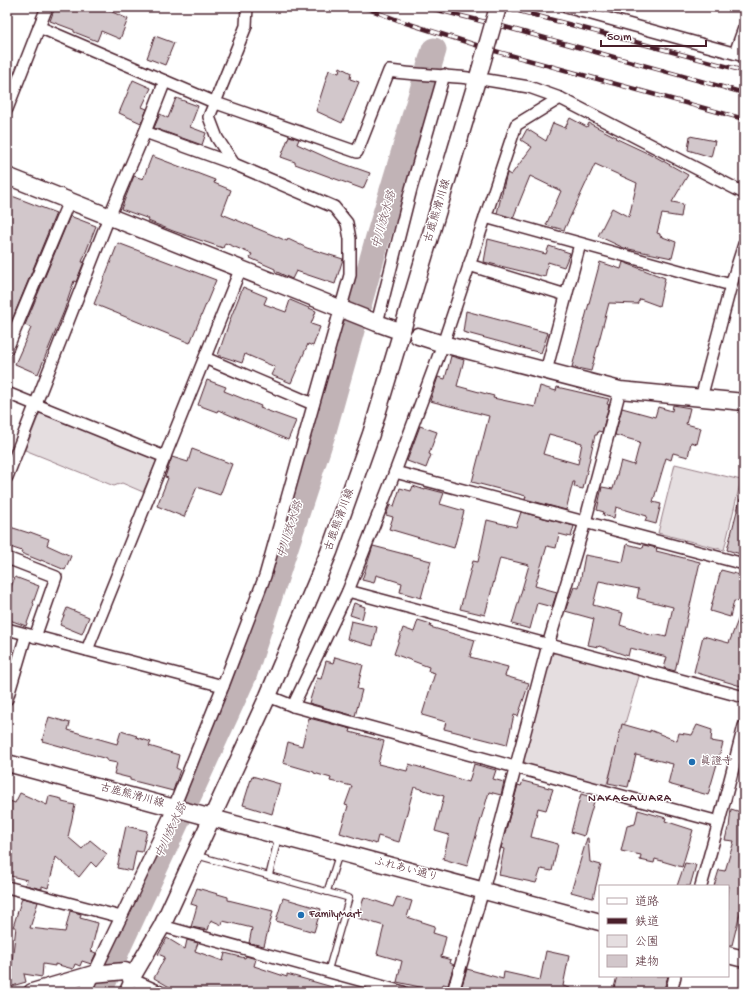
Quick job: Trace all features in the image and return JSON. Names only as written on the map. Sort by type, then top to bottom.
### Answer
[{"type":"street","points":[[7,109],[47,7]]},
{"type":"street","points":[[234,164],[217,138],[209,117],[216,103],[246,26],[247,7]]},
{"type":"street","name":"古鹿熊滑川線","points":[[7,763],[206,817],[218,806],[268,696],[329,552],[371,434],[498,7]]},
{"type":"street","points":[[566,7],[740,54],[744,28]]},
{"type":"street","points":[[39,27],[216,103],[357,152],[389,71],[413,74],[478,76],[529,87],[560,98],[744,192]]},
{"type":"street","points":[[373,322],[411,189],[441,75]]},
{"type":"street","points":[[7,477],[109,217],[165,81]]},
{"type":"street","points":[[293,706],[348,591],[395,472],[443,344],[516,125],[560,98]]},
{"type":"street","points":[[85,992],[177,808],[265,576],[313,404],[342,309],[350,275],[350,239],[347,223],[334,207],[234,164],[145,132]]},
{"type":"street","points":[[7,176],[240,270],[394,329]]},
{"type":"street","points":[[7,349],[69,200]]},
{"type":"street","points":[[485,217],[731,285]]},
{"type":"street","points":[[546,371],[580,244]]},
{"type":"street","points":[[701,398],[731,285],[744,244]]},
{"type":"street","points":[[469,265],[566,295]]},
{"type":"street","points":[[87,650],[240,270]]},
{"type":"street","points":[[418,336],[443,344],[620,390],[744,402]]},
{"type":"street","points":[[205,358],[313,404]]},
{"type":"street","points":[[453,992],[483,890],[548,645],[585,522],[620,390]]},
{"type":"street","points":[[7,393],[165,457]]},
{"type":"street","points":[[395,472],[744,564]]},
{"type":"street","points":[[7,558],[56,577],[31,636],[7,699]]},
{"type":"street","points":[[348,591],[744,697]]},
{"type":"street","points":[[7,629],[223,686]]},
{"type":"street","points":[[268,696],[293,706],[515,768],[719,822]]},
{"type":"street","points":[[701,885],[744,726]]},
{"type":"street","points":[[130,977],[162,926],[195,855],[206,817]]},
{"type":"street","name":"ふれあい通り","points":[[206,817],[599,922]]},
{"type":"street","points":[[7,887],[122,917]]},
{"type":"street","points":[[162,926],[403,992]]},
{"type":"street","points":[[729,955],[744,959]]},
{"type":"street","points":[[32,992],[95,974],[130,977],[160,992]]},
{"type":"street","points":[[671,992],[675,977]]},
{"type":"lane","points":[[269,876],[278,836]]},
{"type":"lane","points":[[327,892],[339,852]]},
{"type":"lane","points":[[195,855],[349,898],[328,972]]},
{"type":"green space","points":[[40,412],[158,458],[143,492],[122,483],[114,486],[25,450]]},
{"type":"green space","points":[[675,464],[741,480],[724,550],[658,533]]},
{"type":"green space","points":[[558,651],[640,673],[606,787],[528,766],[522,759],[551,655]]},
{"type":"building","points":[[55,7],[111,7],[110,11],[128,19],[120,39],[101,31],[97,41],[50,21]]},
{"type":"building","points":[[155,36],[174,43],[165,65],[147,58]]},
{"type":"building","points":[[340,67],[351,73],[350,79],[359,82],[342,123],[316,111],[329,70],[339,73]]},
{"type":"building","points":[[133,80],[151,88],[142,107],[147,109],[141,123],[119,113]]},
{"type":"building","points":[[176,98],[198,106],[190,127],[206,133],[202,145],[154,128],[160,114],[168,118]]},
{"type":"building","points":[[570,118],[587,127],[589,123],[616,137],[615,138],[647,152],[688,175],[672,202],[683,204],[681,217],[662,214],[657,233],[660,234],[660,236],[676,242],[672,258],[624,248],[598,236],[612,208],[629,217],[637,183],[595,164],[564,230],[546,225],[561,191],[530,176],[513,218],[497,213],[507,173],[511,175],[532,147],[521,140],[527,129],[546,141],[553,123],[565,128]]},
{"type":"building","points":[[289,136],[299,139],[297,144],[330,159],[370,173],[363,189],[295,164],[295,162],[281,157]]},
{"type":"building","points":[[690,136],[715,141],[711,157],[688,150]]},
{"type":"building","points":[[152,156],[215,180],[214,183],[231,190],[222,214],[287,241],[288,239],[307,248],[343,259],[335,284],[296,271],[292,279],[275,271],[275,269],[250,258],[252,254],[225,243],[223,248],[173,231],[148,221],[149,219],[121,209],[134,176],[143,179]]},
{"type":"building","points":[[7,194],[56,213],[12,320],[7,318]]},
{"type":"building","points":[[70,216],[96,226],[82,262],[84,262],[76,282],[74,281],[64,311],[38,374],[15,364],[31,328],[25,325]]},
{"type":"building","points":[[488,239],[546,254],[549,246],[570,253],[564,267],[548,262],[545,277],[484,262]]},
{"type":"building","points":[[118,243],[216,280],[190,343],[94,304]]},
{"type":"building","points":[[600,262],[621,269],[623,262],[665,278],[659,306],[640,299],[637,304],[609,303],[591,371],[572,367]]},
{"type":"building","points":[[243,287],[267,297],[264,304],[286,312],[290,300],[316,311],[311,324],[320,327],[313,346],[308,344],[291,383],[271,375],[275,367],[245,354],[242,363],[218,355]]},
{"type":"building","points":[[466,311],[548,333],[541,353],[463,332]]},
{"type":"building","points":[[451,356],[464,360],[457,386],[494,396],[493,398],[535,407],[540,386],[556,391],[557,387],[609,399],[607,404],[609,405],[602,432],[598,431],[597,435],[595,435],[583,489],[574,487],[575,482],[573,482],[566,510],[525,499],[526,496],[472,482],[489,416],[430,401],[438,377],[445,379]],"holes":[[[549,434],[582,443],[578,464],[543,454]]]},
{"type":"building","points":[[207,380],[226,387],[224,391],[261,406],[260,408],[296,421],[288,440],[218,410],[217,412],[198,405]]},
{"type":"building","points":[[673,405],[690,408],[686,424],[701,428],[697,444],[691,442],[688,457],[673,453],[671,460],[666,458],[653,502],[661,504],[656,524],[645,521],[647,516],[616,507],[614,518],[603,515],[604,512],[597,510],[602,487],[613,489],[621,461],[634,465],[640,442],[615,435],[622,408],[655,417],[658,407],[672,411]]},
{"type":"building","points":[[420,426],[437,432],[429,454],[431,455],[426,468],[407,461]]},
{"type":"building","points":[[192,449],[232,464],[220,495],[197,487],[184,517],[157,506],[168,478],[165,477],[172,457],[188,462]]},
{"type":"building","points":[[413,486],[425,490],[425,488],[444,493],[440,504],[464,511],[454,548],[389,529],[393,517],[386,515],[390,505],[394,506],[400,488],[411,491]]},
{"type":"building","points":[[740,499],[744,499],[744,555],[727,550]]},
{"type":"building","points":[[521,512],[574,526],[571,537],[559,534],[556,548],[547,546],[535,586],[557,592],[552,607],[537,603],[530,629],[512,624],[529,565],[500,558],[485,615],[460,609],[473,561],[478,562],[487,520],[516,527]]},
{"type":"building","points":[[7,526],[49,539],[47,545],[71,556],[65,570],[7,546]]},
{"type":"building","points":[[627,544],[643,548],[644,545],[657,548],[656,551],[700,562],[675,671],[664,668],[667,657],[630,648],[628,656],[599,646],[588,645],[594,619],[565,611],[574,587],[579,588],[585,555],[623,562]],"holes":[[[599,581],[639,589],[637,598],[673,607],[666,637],[654,634],[653,636],[620,625],[623,613],[593,605]]]},
{"type":"building","points":[[373,546],[431,561],[421,598],[400,592],[402,583],[376,575],[374,583],[362,580]]},
{"type":"building","points":[[721,570],[744,576],[744,603],[734,601],[730,617],[710,611]]},
{"type":"building","points":[[15,577],[39,586],[26,626],[7,619],[7,597]]},
{"type":"building","points":[[354,603],[365,607],[362,619],[350,615]]},
{"type":"building","points":[[743,607],[744,687],[694,672],[703,636],[729,643]]},
{"type":"building","points":[[67,608],[89,617],[82,634],[60,625]]},
{"type":"building","points":[[418,620],[431,624],[430,627],[475,640],[470,657],[508,667],[505,676],[529,683],[518,716],[514,715],[507,745],[444,729],[446,722],[422,715],[435,673],[428,671],[429,667],[394,654],[403,628],[414,632]]},
{"type":"building","points":[[351,621],[377,627],[373,646],[347,639]]},
{"type":"building","points":[[335,657],[363,665],[357,689],[362,690],[355,716],[309,703],[317,678],[321,679],[326,661],[333,663]]},
{"type":"building","points":[[49,717],[70,723],[68,730],[117,744],[121,731],[151,742],[149,746],[179,755],[176,768],[180,770],[173,791],[130,780],[130,778],[114,774],[117,763],[107,761],[107,759],[42,741]]},
{"type":"building","points":[[309,718],[351,729],[350,732],[384,741],[378,764],[407,771],[409,764],[469,782],[474,764],[496,770],[493,779],[504,782],[501,795],[489,792],[467,866],[443,859],[449,835],[435,831],[444,796],[414,787],[399,842],[378,836],[376,844],[340,833],[348,806],[345,805],[352,786],[330,781],[331,778],[283,763],[288,742],[302,746]]},
{"type":"building","points":[[622,724],[650,732],[650,730],[677,741],[679,733],[692,735],[697,725],[712,730],[711,741],[723,743],[708,795],[668,784],[673,764],[636,755],[628,787],[608,783]]},
{"type":"building","points":[[252,776],[280,784],[272,814],[243,805]]},
{"type":"building","points":[[523,781],[553,789],[546,810],[538,808],[531,837],[558,844],[552,871],[541,869],[536,883],[499,875],[504,849],[501,848],[518,785],[521,786]]},
{"type":"building","points":[[20,793],[47,805],[49,796],[62,799],[62,802],[75,805],[68,837],[82,849],[90,840],[107,854],[96,867],[91,862],[79,877],[56,857],[48,888],[42,886],[42,889],[25,885],[27,880],[7,875],[7,800],[15,803]]},
{"type":"building","points":[[581,794],[595,798],[584,836],[571,832]]},
{"type":"building","points":[[731,809],[744,813],[744,897],[732,945],[729,945],[729,885],[714,885],[719,870],[725,871],[734,841],[725,840],[729,828]]},
{"type":"building","points":[[638,810],[666,818],[665,821],[693,830],[682,867],[655,859],[654,863],[640,860],[641,855],[621,851],[627,826],[635,824]]},
{"type":"building","points":[[126,826],[147,831],[142,852],[136,851],[132,871],[117,868]]},
{"type":"building","points":[[587,838],[590,862],[601,865],[593,898],[571,892]]},
{"type":"building","points":[[685,863],[696,865],[690,885],[677,885]]},
{"type":"building","points":[[197,888],[228,897],[228,900],[273,911],[264,946],[249,943],[252,928],[223,921],[222,925],[211,920],[208,930],[191,927],[197,906],[191,904]]},
{"type":"building","points":[[364,897],[393,907],[397,897],[412,901],[407,917],[435,926],[433,933],[446,937],[441,957],[451,960],[450,963],[454,965],[448,985],[443,984],[442,992],[397,982],[402,961],[377,954],[384,926],[358,918]]},
{"type":"building","points":[[22,898],[38,902],[30,928],[65,932],[70,911],[81,914],[80,918],[98,923],[91,951],[96,953],[91,964],[82,961],[80,966],[75,964],[73,969],[55,964],[55,966],[43,964],[42,977],[24,974],[26,982],[9,987],[16,927],[13,927]]},
{"type":"building","points":[[283,898],[321,909],[314,932],[276,921]]},
{"type":"building","points":[[167,938],[185,949],[187,940],[198,943],[195,951],[223,961],[225,953],[245,958],[246,956],[256,959],[254,966],[287,977],[287,974],[339,989],[338,992],[178,992],[154,978],[165,957],[158,954]]},
{"type":"building","points":[[546,951],[569,956],[563,986],[570,988],[570,992],[471,992],[461,989],[467,969],[503,979],[504,972],[540,980]]},
{"type":"building","points":[[617,977],[668,977],[663,992],[613,992]]},
{"type":"waterway","name":"中川放水路","points":[[100,992],[120,944],[244,676],[324,431],[378,237],[434,50]]},
{"type":"railway","points":[[363,7],[403,22],[495,51],[744,119]]},
{"type":"railway","points":[[426,7],[505,27],[744,93]]},
{"type":"railway","points":[[504,7],[744,71]]},
{"type":"place","name":"眞證寺","points":[[692,762]]},
{"type":"place","name":"FamilyMart","points":[[301,915]]},
{"type":"district","name":"NAKAGAWARA","points":[[630,799]]}]
